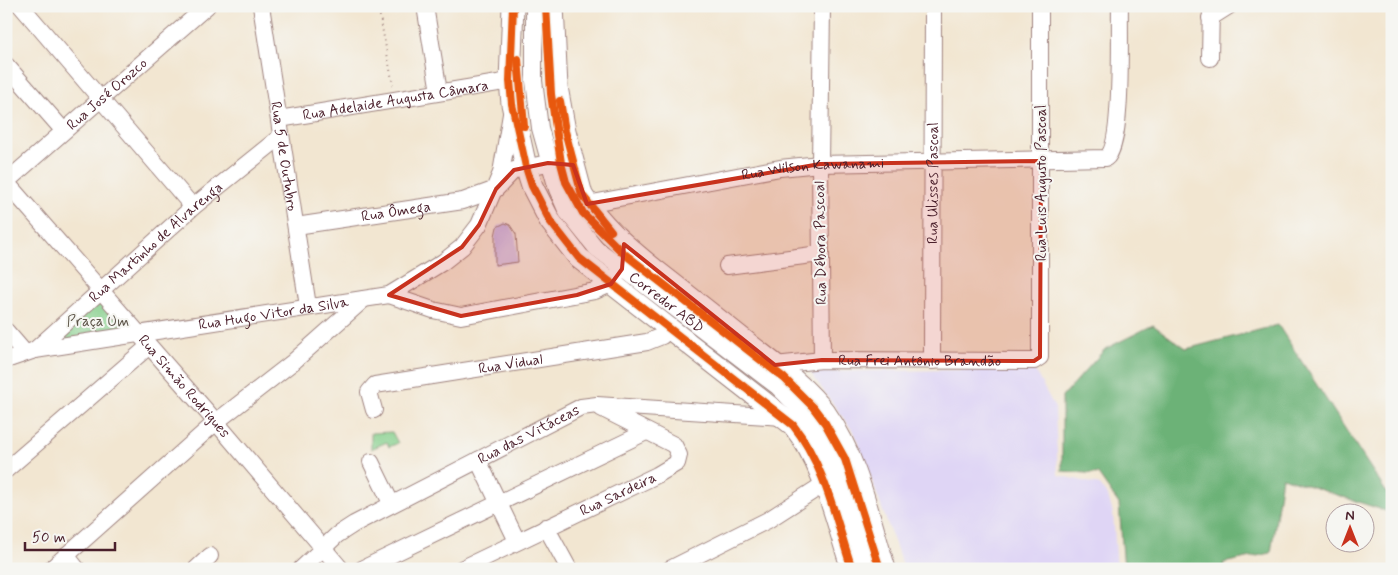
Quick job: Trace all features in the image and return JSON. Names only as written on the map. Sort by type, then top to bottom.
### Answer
[{"type":"main road","points":[[513,6],[510,82],[512,104],[532,186],[550,221],[579,258],[616,276],[670,327],[787,418],[810,449],[824,484],[852,569]]},
{"type":"main road","points":[[553,6],[558,87],[573,165],[587,204],[620,241],[775,365],[797,384],[825,413],[841,439],[885,569]]},
{"type":"street","points":[[20,6],[192,207]]},
{"type":"street","name":"Rua José Orozco","points":[[6,182],[63,130],[207,6]]},
{"type":"street","name":"Rua 5 de Outubro","points":[[261,6],[279,119],[280,137],[308,306]]},
{"type":"street","points":[[426,6],[439,92]]},
{"type":"street","name":"Corredor ABD","points":[[534,6],[534,81],[540,128],[548,163],[567,212],[616,276],[778,387],[807,416],[833,460],[870,569]]},
{"type":"street","name":"Rua Débora Pascoal","points":[[822,6],[820,164],[822,360]]},
{"type":"street","name":"Rua Ulisses Pascoal","points":[[932,361],[933,6]]},
{"type":"street","name":"Rua Luis Augusto Pascoal","points":[[1037,359],[1041,352],[1040,6]]},
{"type":"street","name":"Rua Wilson Kawanami","points":[[587,204],[780,168],[820,164],[1041,161],[1106,158],[1113,150],[1119,108],[1120,6]]},
{"type":"street","points":[[1210,58],[1210,12],[1229,6]]},
{"type":"street","points":[[6,65],[63,130]]},
{"type":"street","name":"Rua Adelaide Augusta Câmara","points":[[279,119],[510,82]]},
{"type":"street","name":"Rua Hugo Vitor da Silva","points":[[6,360],[30,352],[144,340],[308,306],[364,300],[389,295],[443,262],[462,247],[479,224],[496,189],[504,158],[512,104]]},
{"type":"street","name":"Rua Martinho de Alvarenga","points":[[30,352],[102,291],[192,207],[280,137]]},
{"type":"street","name":"Rua Hugo Vitor da Silva","points":[[496,189],[510,172],[526,167],[548,163],[573,165]]},
{"type":"street","name":"Rua Simão Rodrigues","points":[[6,182],[216,422],[341,569]]},
{"type":"street","name":"Rua Ômega","points":[[296,226],[462,201],[496,189]]},
{"type":"street","points":[[389,295],[433,310],[461,316],[577,296],[595,291],[616,276],[623,256],[620,241]]},
{"type":"street","points":[[727,266],[820,254]]},
{"type":"street","points":[[51,569],[216,422],[293,362],[364,300]]},
{"type":"street","name":"Rua Vidual","points":[[374,410],[369,392],[376,385],[647,342],[662,336],[670,327]]},
{"type":"street","points":[[6,331],[30,352]]},
{"type":"street","points":[[6,470],[144,340]]},
{"type":"street","name":"Rua Frei Antônio Brandão","points":[[775,365],[822,360],[932,361],[1037,359]]},
{"type":"street","points":[[797,384],[801,362]]},
{"type":"street","name":"Rua das Vitáceas","points":[[301,569],[337,535],[391,504],[581,407],[597,405],[764,414],[787,418]]},
{"type":"street","name":"Rua Sardeira","points":[[461,569],[657,475],[677,463],[679,455],[677,448],[597,405]]},
{"type":"street","points":[[362,569],[646,432]]},
{"type":"street","points":[[478,460],[517,541]]},
{"type":"street","points":[[370,462],[391,504]]},
{"type":"street","points":[[670,569],[768,520],[824,484]]},
{"type":"street","points":[[546,527],[569,569]]},
{"type":"street","points":[[66,555],[77,569]]},
{"type":"street","points":[[196,569],[210,556]]},
{"type":"path","points":[[378,6],[396,99]]},
{"type":"highlighted area","points":[[1041,161],[1040,357],[1034,361],[822,360],[775,365],[624,244],[622,269],[611,284],[577,295],[461,316],[389,295],[462,247],[479,225],[496,189],[514,170],[548,163],[573,165],[587,204],[820,164]]},
{"type":"shaded area","points":[[1034,369],[1055,408],[1058,475],[1100,485],[1108,496],[1113,513],[1117,569],[904,569],[855,434],[810,372]]},
{"type":"green space","name":"Praça Um","points":[[102,301],[123,327],[122,331],[62,345],[55,337],[95,302]]},
{"type":"green space","points":[[1153,325],[1186,349],[1278,325],[1392,501],[1392,513],[1376,508],[1376,502],[1358,502],[1282,477],[1271,553],[1223,563],[1226,569],[1124,569],[1119,504],[1098,474],[1062,471],[1062,397],[1105,349]]},
{"type":"green space","points":[[392,432],[398,443],[389,447],[387,442],[371,449],[371,433]]},
{"type":"building","points":[[505,223],[510,225],[516,234],[518,262],[495,265],[495,236],[497,227]]},
{"type":"cycle path","points":[[513,6],[510,81],[512,104],[532,186],[550,221],[579,258],[793,425],[822,475],[852,569]]},
{"type":"cycle path","points":[[546,6],[551,94],[561,163],[566,182],[583,213],[622,252],[784,378],[813,407],[825,423],[845,459],[880,569]]},
{"type":"cycle path","points":[[518,59],[524,126]]},
{"type":"cycle path","points":[[560,101],[565,131],[582,195],[611,231]]}]
